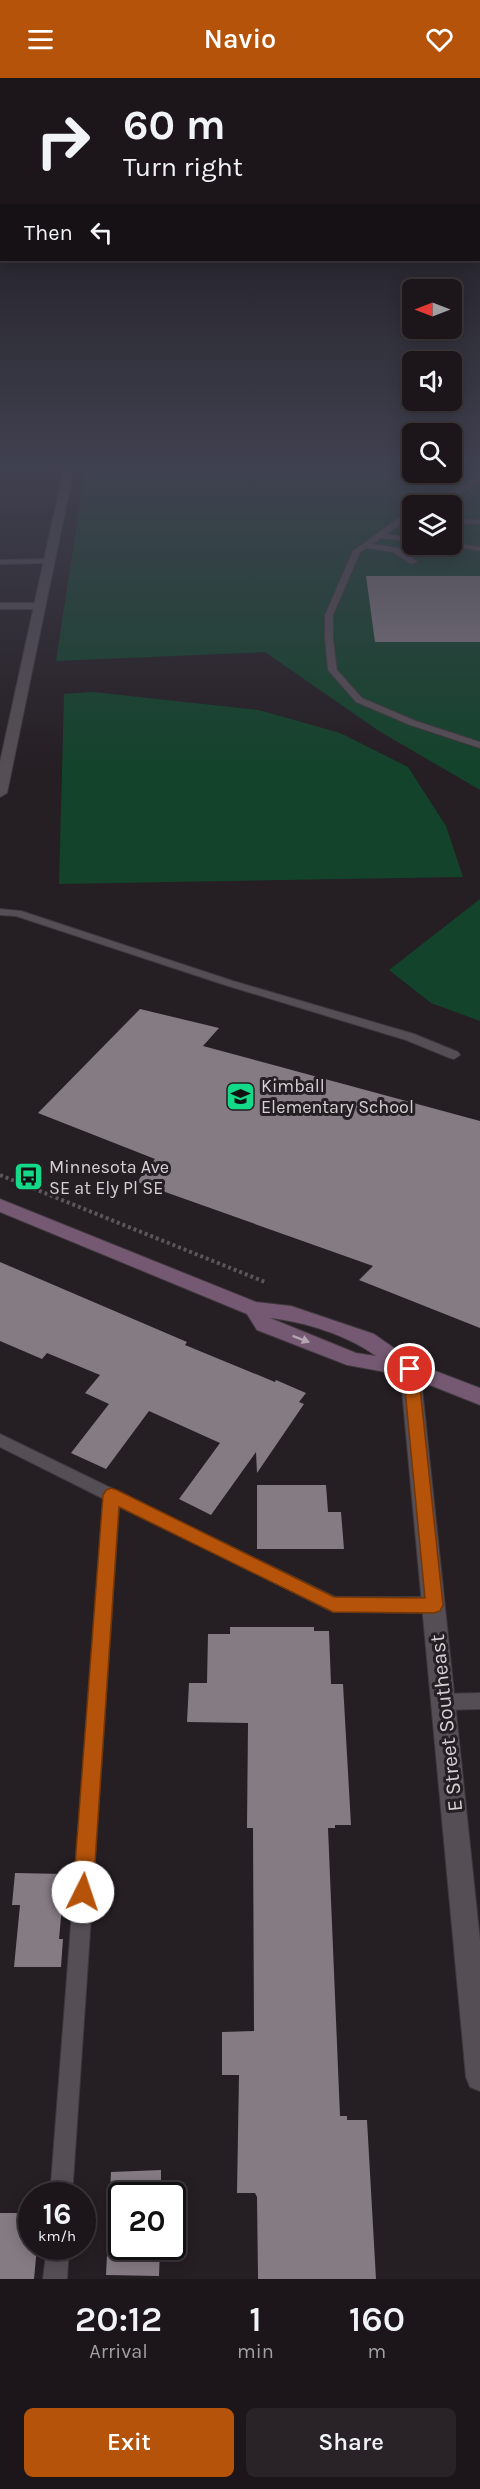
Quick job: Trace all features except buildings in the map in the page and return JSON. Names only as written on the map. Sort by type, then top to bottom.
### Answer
[{"type":"main road","points":[[0,1205],[254,1309],[264,1325],[354,1360],[410,1369],[480,1397]]},
{"type":"street","points":[[0,793],[48,566]]},
{"type":"street","name":"E Street Southeast","points":[[410,1369],[480,2078]]},
{"type":"lane","points":[[351,566],[329,615],[333,670],[359,700],[413,723],[480,745]]},
{"type":"lane","points":[[0,606],[40,606]]},
{"type":"lane","points":[[0,912],[17,913],[229,982],[410,1037],[454,1055]]},
{"type":"lane","points":[[0,1440],[333,1604],[434,1605]]},
{"type":"lane","points":[[62,2182],[111,1495]]},
{"type":"lane","points":[[444,1702],[480,1701]]},
{"type":"lane","points":[[56,2279],[57,2260]]},
{"type":"path","points":[[0,1175],[267,1283]]},
{"type":"green space","points":[[70,566],[480,566],[480,790],[379,731],[265,652],[56,661]]},
{"type":"green space","points":[[93,692],[259,710],[340,733],[408,767],[446,826],[463,877],[59,884],[64,694]]},
{"type":"green space","points":[[480,899],[480,1021],[431,1003],[389,970]]},
{"type":"place","name":"Kimball Elementary School","points":[[240,1096]]},
{"type":"place","name":"Minnesota Ave SE at Ely Pl SE","points":[[28,1177]]},
{"type":"route","points":[[83,1892],[111,1495],[333,1604],[434,1605],[410,1369]]}]
